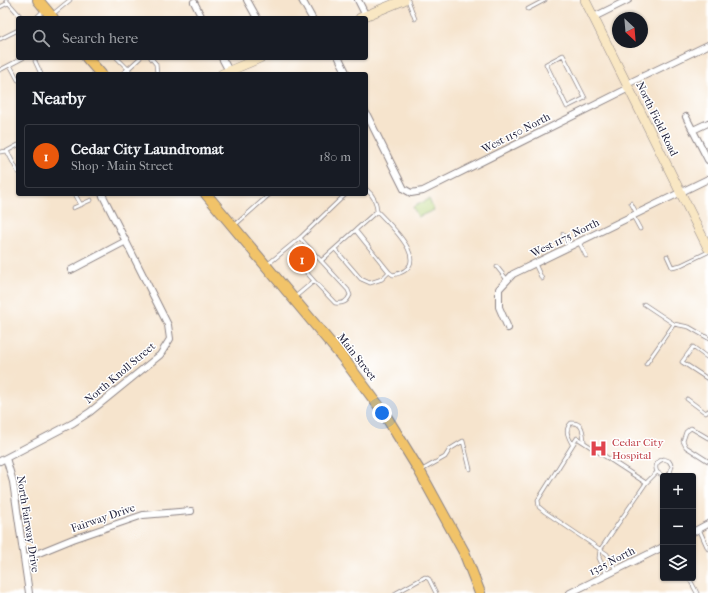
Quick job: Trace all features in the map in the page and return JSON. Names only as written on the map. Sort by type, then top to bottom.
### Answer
[{"type":"main road","points":[[38,0],[50,14]]},
{"type":"main road","points":[[89,60],[99,72]]},
{"type":"main road","name":"Main Street","points":[[208,196],[343,358],[384,413],[420,471],[464,552],[480,593]]},
{"type":"street","points":[[248,0],[256,16]]},
{"type":"street","points":[[302,0],[311,16]]},
{"type":"street","points":[[358,0],[363,16]]},
{"type":"street","points":[[365,16],[404,0]]},
{"type":"street","name":"North Field Road","points":[[585,0],[708,248]]},
{"type":"street","points":[[594,17],[628,0]]},
{"type":"street","points":[[194,2],[201,16]]},
{"type":"street","name":"West 1150 North","points":[[368,117],[404,189],[412,193],[423,191],[580,112],[708,45]]},
{"type":"street","points":[[223,60],[226,72]]},
{"type":"street","points":[[228,72],[255,60]]},
{"type":"street","points":[[340,60],[346,72]]},
{"type":"street","points":[[686,117],[708,160]]},
{"type":"street","points":[[693,130],[708,123]]},
{"type":"street","name":"West 1175 North","points":[[508,328],[499,307],[500,289],[513,274],[708,179]]},
{"type":"street","name":"North Knoll Street","points":[[3,459],[73,423],[90,412],[160,355],[170,339],[168,325],[103,196]]},
{"type":"street","points":[[70,270],[126,241]]},
{"type":"street","name":"North Fairway Drive","points":[[3,459],[13,482],[29,593]]},
{"type":"street","name":"Fairway Drive","points":[[24,559],[73,539],[143,515],[191,511]]},
{"type":"street","points":[[696,530],[708,524]]},
{"type":"street","name":"1325 North","points":[[570,593],[660,548]]},
{"type":"lane","points":[[50,14],[70,0]]},
{"type":"lane","points":[[408,0],[415,19]]},
{"type":"lane","points":[[528,9],[545,0]]},
{"type":"lane","points":[[0,7],[7,1],[20,16]]},
{"type":"lane","points":[[0,39],[16,31]]},
{"type":"lane","points":[[563,55],[585,98],[575,103],[567,107],[546,64],[563,55]]},
{"type":"lane","points":[[0,70],[19,60]]},
{"type":"lane","points":[[119,60],[130,72]]},
{"type":"lane","points":[[124,72],[138,60]]},
{"type":"lane","points":[[153,60],[156,64],[157,72]]},
{"type":"lane","points":[[35,61],[40,72]]},
{"type":"lane","points":[[10,65],[16,76]]},
{"type":"lane","points":[[575,103],[580,112]]},
{"type":"lane","points":[[0,152],[7,151],[16,146]]},
{"type":"lane","points":[[7,151],[16,168]]},
{"type":"lane","points":[[356,230],[393,275],[404,271],[408,267],[411,253],[409,248],[402,238],[377,211],[376,203],[368,191]]},
{"type":"lane","points":[[76,196],[81,204]]},
{"type":"lane","points":[[234,226],[268,196]]},
{"type":"lane","points":[[266,265],[300,238],[344,196]]},
{"type":"lane","points":[[73,208],[91,200]]},
{"type":"lane","points":[[631,203],[640,229]]},
{"type":"lane","points":[[321,261],[377,211]]},
{"type":"lane","points":[[563,234],[570,247]]},
{"type":"lane","points":[[300,238],[348,290],[350,295],[349,298],[340,304],[335,303],[300,265]]},
{"type":"lane","points":[[579,242],[586,256]]},
{"type":"lane","points":[[335,249],[361,279],[370,283],[382,279],[389,272]]},
{"type":"lane","points":[[667,256],[672,267],[681,265],[708,252]]},
{"type":"lane","points":[[535,264],[542,278]]},
{"type":"lane","points":[[497,267],[508,280]]},
{"type":"lane","points":[[294,298],[314,281]]},
{"type":"lane","points":[[644,304],[674,324],[689,327],[708,338]]},
{"type":"lane","points":[[646,364],[674,324]]},
{"type":"lane","points":[[708,358],[692,347],[682,362],[708,379]]},
{"type":"lane","points":[[686,399],[706,413],[708,412]]},
{"type":"lane","points":[[572,444],[566,430],[567,426],[575,422],[583,429],[584,442]]},
{"type":"lane","points":[[708,438],[692,428],[686,432],[684,441],[686,447],[708,461]]},
{"type":"lane","points":[[616,570],[607,554],[539,507],[538,500],[577,438],[646,483]]},
{"type":"lane","points":[[420,471],[445,457],[450,449],[463,441],[470,469]]},
{"type":"lane","points":[[607,575],[600,558],[600,550],[646,483],[656,472],[656,464],[661,460],[667,460],[671,463],[672,468],[670,473]]},
{"type":"lane","points":[[656,472],[660,474]]},
{"type":"lane","points":[[696,530],[708,549]]},
{"type":"lane","points":[[396,593],[425,577],[429,579],[436,593]]},
{"type":"lane","points":[[691,581],[697,593]]},
{"type":"green space","points":[[429,199],[434,210],[418,217],[413,207]]},
{"type":"place","name":"Cedar City Laundromat","points":[[302,259]]},
{"type":"place","name":"Cedar City Hospital","points":[[599,448]]}]
